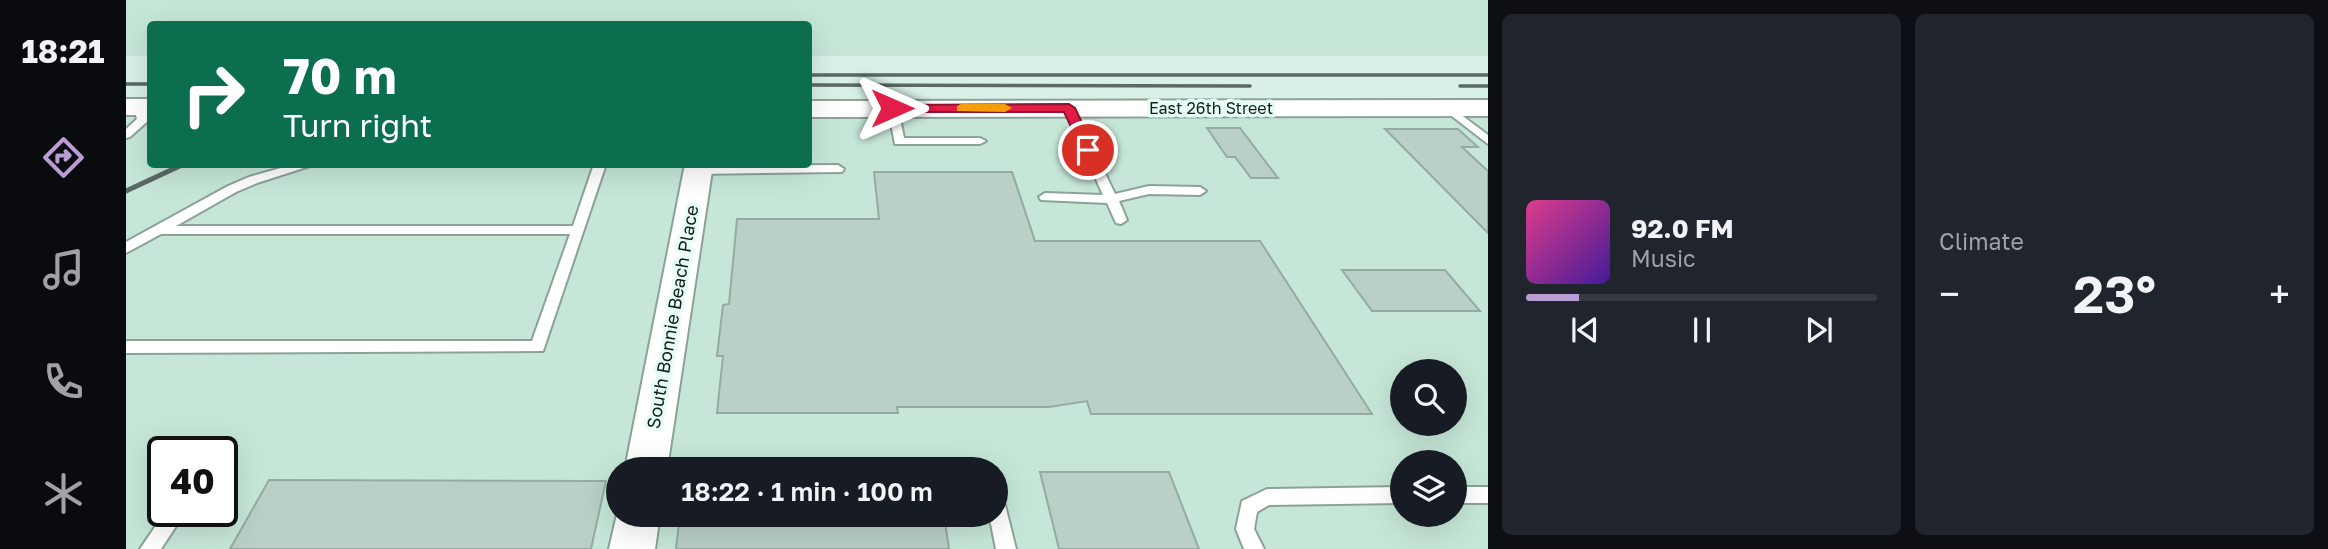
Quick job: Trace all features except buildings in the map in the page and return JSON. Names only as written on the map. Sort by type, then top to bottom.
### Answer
[{"type":"street","name":"East 26th Street","points":[[812,108],[1488,108]]},
{"type":"street","name":"South Bonnie Beach Place","points":[[648,457],[699,168]]},
{"type":"street","points":[[632,549],[636,527]]},
{"type":"lane","points":[[892,108],[899,142],[980,141]]},
{"type":"lane","points":[[1069,108],[1121,220]]},
{"type":"lane","points":[[1448,108],[1488,141]]},
{"type":"lane","points":[[126,135],[143,120],[135,109]]},
{"type":"lane","points":[[126,248],[253,180],[296,168]]},
{"type":"lane","points":[[126,347],[538,347],[599,168]]},
{"type":"lane","points":[[768,168],[838,169]]},
{"type":"lane","points":[[1045,197],[1112,199],[1149,190],[1200,191]]},
{"type":"lane","points":[[159,230],[578,230]]},
{"type":"lane","points":[[1254,549],[1245,529],[1249,507],[1267,497],[1390,495]]},
{"type":"lane","points":[[1467,495],[1488,495]]},
{"type":"lane","points":[[150,549],[166,527]]},
{"type":"lane","points":[[1001,527],[1006,549]]},
{"type":"shaded area","points":[[126,0],[1488,0],[1488,56],[812,56],[812,21],[147,21],[147,56],[126,56]]},
{"type":"shaded area","points":[[1488,102],[1488,549],[126,549],[126,104],[147,104],[147,168],[812,168],[812,103]]},
{"type":"railway","points":[[812,75],[1488,75]]},
{"type":"railway","points":[[126,84],[147,84]]},
{"type":"railway","points":[[812,85],[1250,86]]},
{"type":"railway","points":[[1460,86],[1488,86]]},
{"type":"railway","points":[[126,191],[175,168]]},
{"type":"slow traffic","points":[[961,108],[1005,108]]},
{"type":"route","points":[[892,108],[1069,108],[1088,150]]}]
